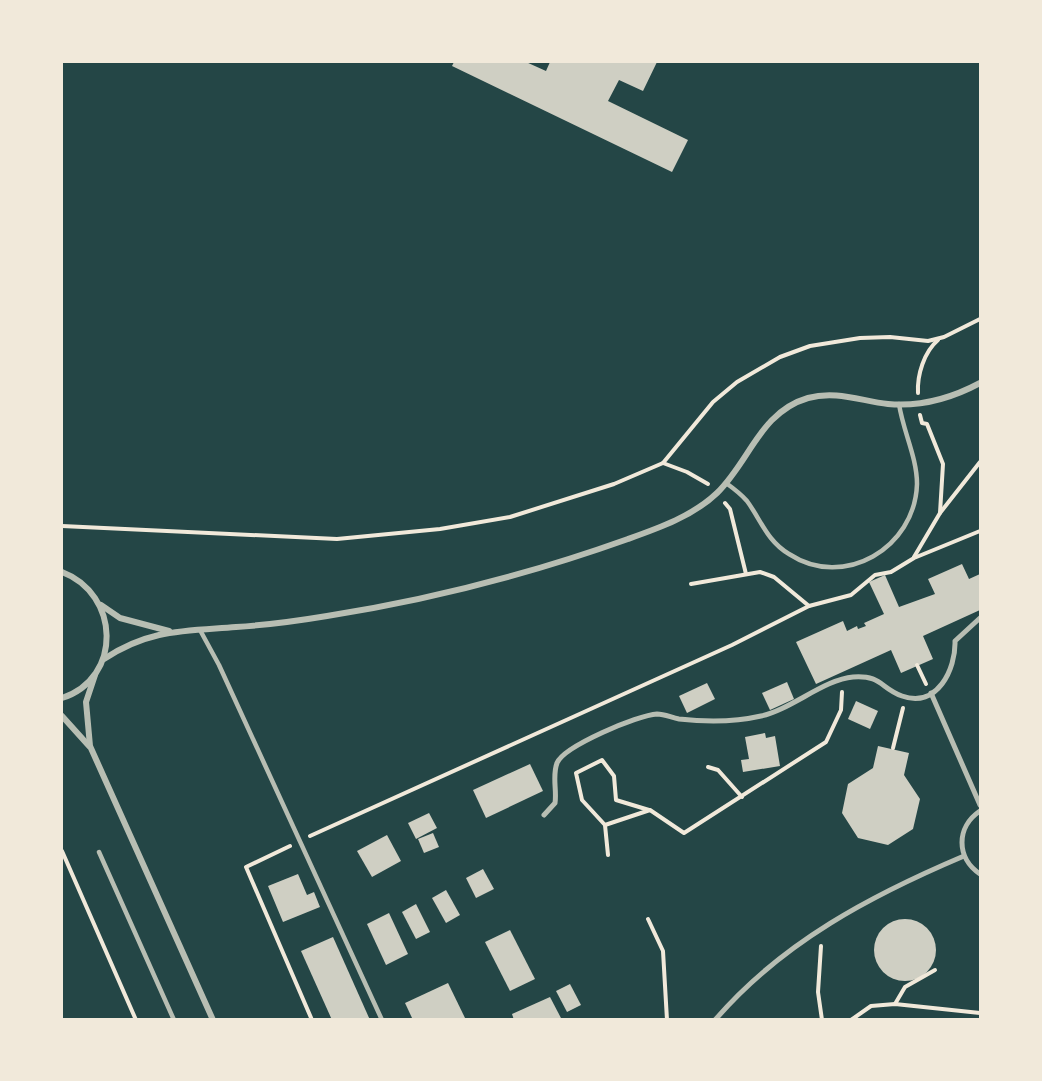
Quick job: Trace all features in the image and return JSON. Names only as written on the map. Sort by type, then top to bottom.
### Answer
[{"type":"street","points":[[104,659],[132,643],[170,631],[200,630],[325,616],[402,603],[499,580],[662,526],[700,506],[726,483],[766,424],[799,402],[831,394],[899,404],[919,404],[955,394],[981,383]]},
{"type":"street","points":[[62,572],[84,585],[101,605],[120,618],[170,631]]},
{"type":"street","points":[[90,746],[86,702],[95,675],[104,659],[108,632],[101,605]]},
{"type":"street","points":[[544,814],[555,803],[555,771],[558,760],[565,751],[652,715],[729,721],[764,716],[843,679],[877,679],[906,697],[931,693],[942,685],[953,666],[955,641],[981,618]]},
{"type":"street","points":[[62,698],[79,690],[95,675]]},
{"type":"street","points":[[931,693],[981,806]]},
{"type":"street","points":[[62,716],[90,746],[213,1020]]},
{"type":"street","points":[[981,811],[964,829],[962,843],[964,856],[981,874]]},
{"type":"street","points":[[715,1020],[732,1000],[822,928],[871,898],[964,856]]},
{"type":"lane","points":[[726,483],[747,500],[776,544],[795,558],[832,567],[848,566],[868,560],[890,546],[900,534],[915,502],[916,466],[902,426],[899,404]]},
{"type":"lane","points":[[200,630],[219,665],[382,1020]]},
{"type":"lane","points":[[99,852],[174,1020]]},
{"type":"path","points":[[940,513],[943,464],[927,424],[922,423],[919,404],[920,371],[933,345],[981,319]]},
{"type":"path","points":[[62,526],[303,538],[392,535],[460,527],[518,515],[633,477],[663,463],[713,402],[737,382],[780,357],[810,346],[843,340],[877,337],[928,341],[944,337]]},
{"type":"path","points":[[914,558],[940,513],[981,462]]},
{"type":"path","points":[[663,463],[697,476],[730,509],[746,574]]},
{"type":"path","points":[[312,1020],[246,867],[732,645],[809,606],[851,595],[876,576],[891,572],[914,558],[981,531]]},
{"type":"path","points":[[691,584],[760,572],[774,578],[809,606]]},
{"type":"path","points":[[918,665],[931,693]]},
{"type":"path","points":[[608,855],[605,825],[582,800],[576,773],[602,760],[614,776],[616,800],[650,810],[684,833],[826,742],[841,710],[843,679]]},
{"type":"path","points":[[892,748],[906,697]]},
{"type":"path","points":[[708,767],[718,770],[742,797]]},
{"type":"path","points":[[605,825],[650,810]]},
{"type":"path","points":[[62,851],[136,1020]]},
{"type":"path","points":[[648,919],[663,951],[667,1020]]},
{"type":"path","points":[[822,928],[818,992],[822,1020]]},
{"type":"path","points":[[895,1004],[905,987],[935,970]]},
{"type":"path","points":[[850,1020],[871,1006],[895,1004],[981,1013]]},
{"type":"shaded area","points":[[62,62],[980,62],[980,1019],[62,1019]]},
{"type":"building","points":[[454,62],[526,62],[546,71],[550,62],[657,62],[643,91],[619,80],[608,101],[688,140],[672,172],[452,66]]},
{"type":"building","points":[[962,564],[969,579],[980,574],[980,610],[923,636],[933,659],[901,673],[891,650],[816,684],[796,642],[843,621],[847,631],[857,626],[858,629],[866,626],[864,623],[884,614],[869,582],[885,575],[899,607],[935,594],[928,579]]},
{"type":"building","points":[[787,682],[794,699],[770,710],[762,693]]},
{"type":"building","points":[[707,683],[715,699],[687,713],[679,696]]},
{"type":"building","points":[[856,701],[878,711],[870,729],[848,719]]},
{"type":"building","points":[[765,733],[766,738],[775,736],[780,766],[743,772],[741,760],[749,759],[745,737]]},
{"type":"building","points":[[878,746],[909,753],[904,775],[920,799],[913,829],[888,845],[858,838],[842,813],[848,784],[873,768]]},
{"type":"building","points":[[530,764],[543,791],[486,818],[473,790]]},
{"type":"building","points":[[429,813],[437,828],[416,839],[408,823]]},
{"type":"building","points":[[433,833],[439,847],[424,853],[418,839]]},
{"type":"building","points":[[387,835],[401,861],[372,877],[357,851]]},
{"type":"building","points":[[483,869],[494,889],[476,898],[466,878]]},
{"type":"building","points":[[298,874],[307,895],[314,892],[320,907],[283,922],[268,886]]},
{"type":"building","points":[[446,890],[460,915],[446,923],[432,898]]},
{"type":"building","points":[[416,904],[430,932],[416,939],[402,912]]},
{"type":"building","points":[[389,913],[408,954],[386,965],[367,924]]},
{"type":"building","points":[[905,919],[927,928],[936,950],[927,972],[905,981],[883,972],[874,950],[883,928]]},
{"type":"building","points":[[510,930],[535,979],[510,991],[485,942]]},
{"type":"building","points":[[333,937],[370,1020],[332,1020],[301,951]]},
{"type":"building","points":[[448,983],[466,1020],[413,1020],[405,1003]]},
{"type":"building","points":[[570,984],[581,1005],[567,1012],[556,991]]},
{"type":"building","points":[[550,997],[562,1020],[514,1020],[512,1014]]}]
